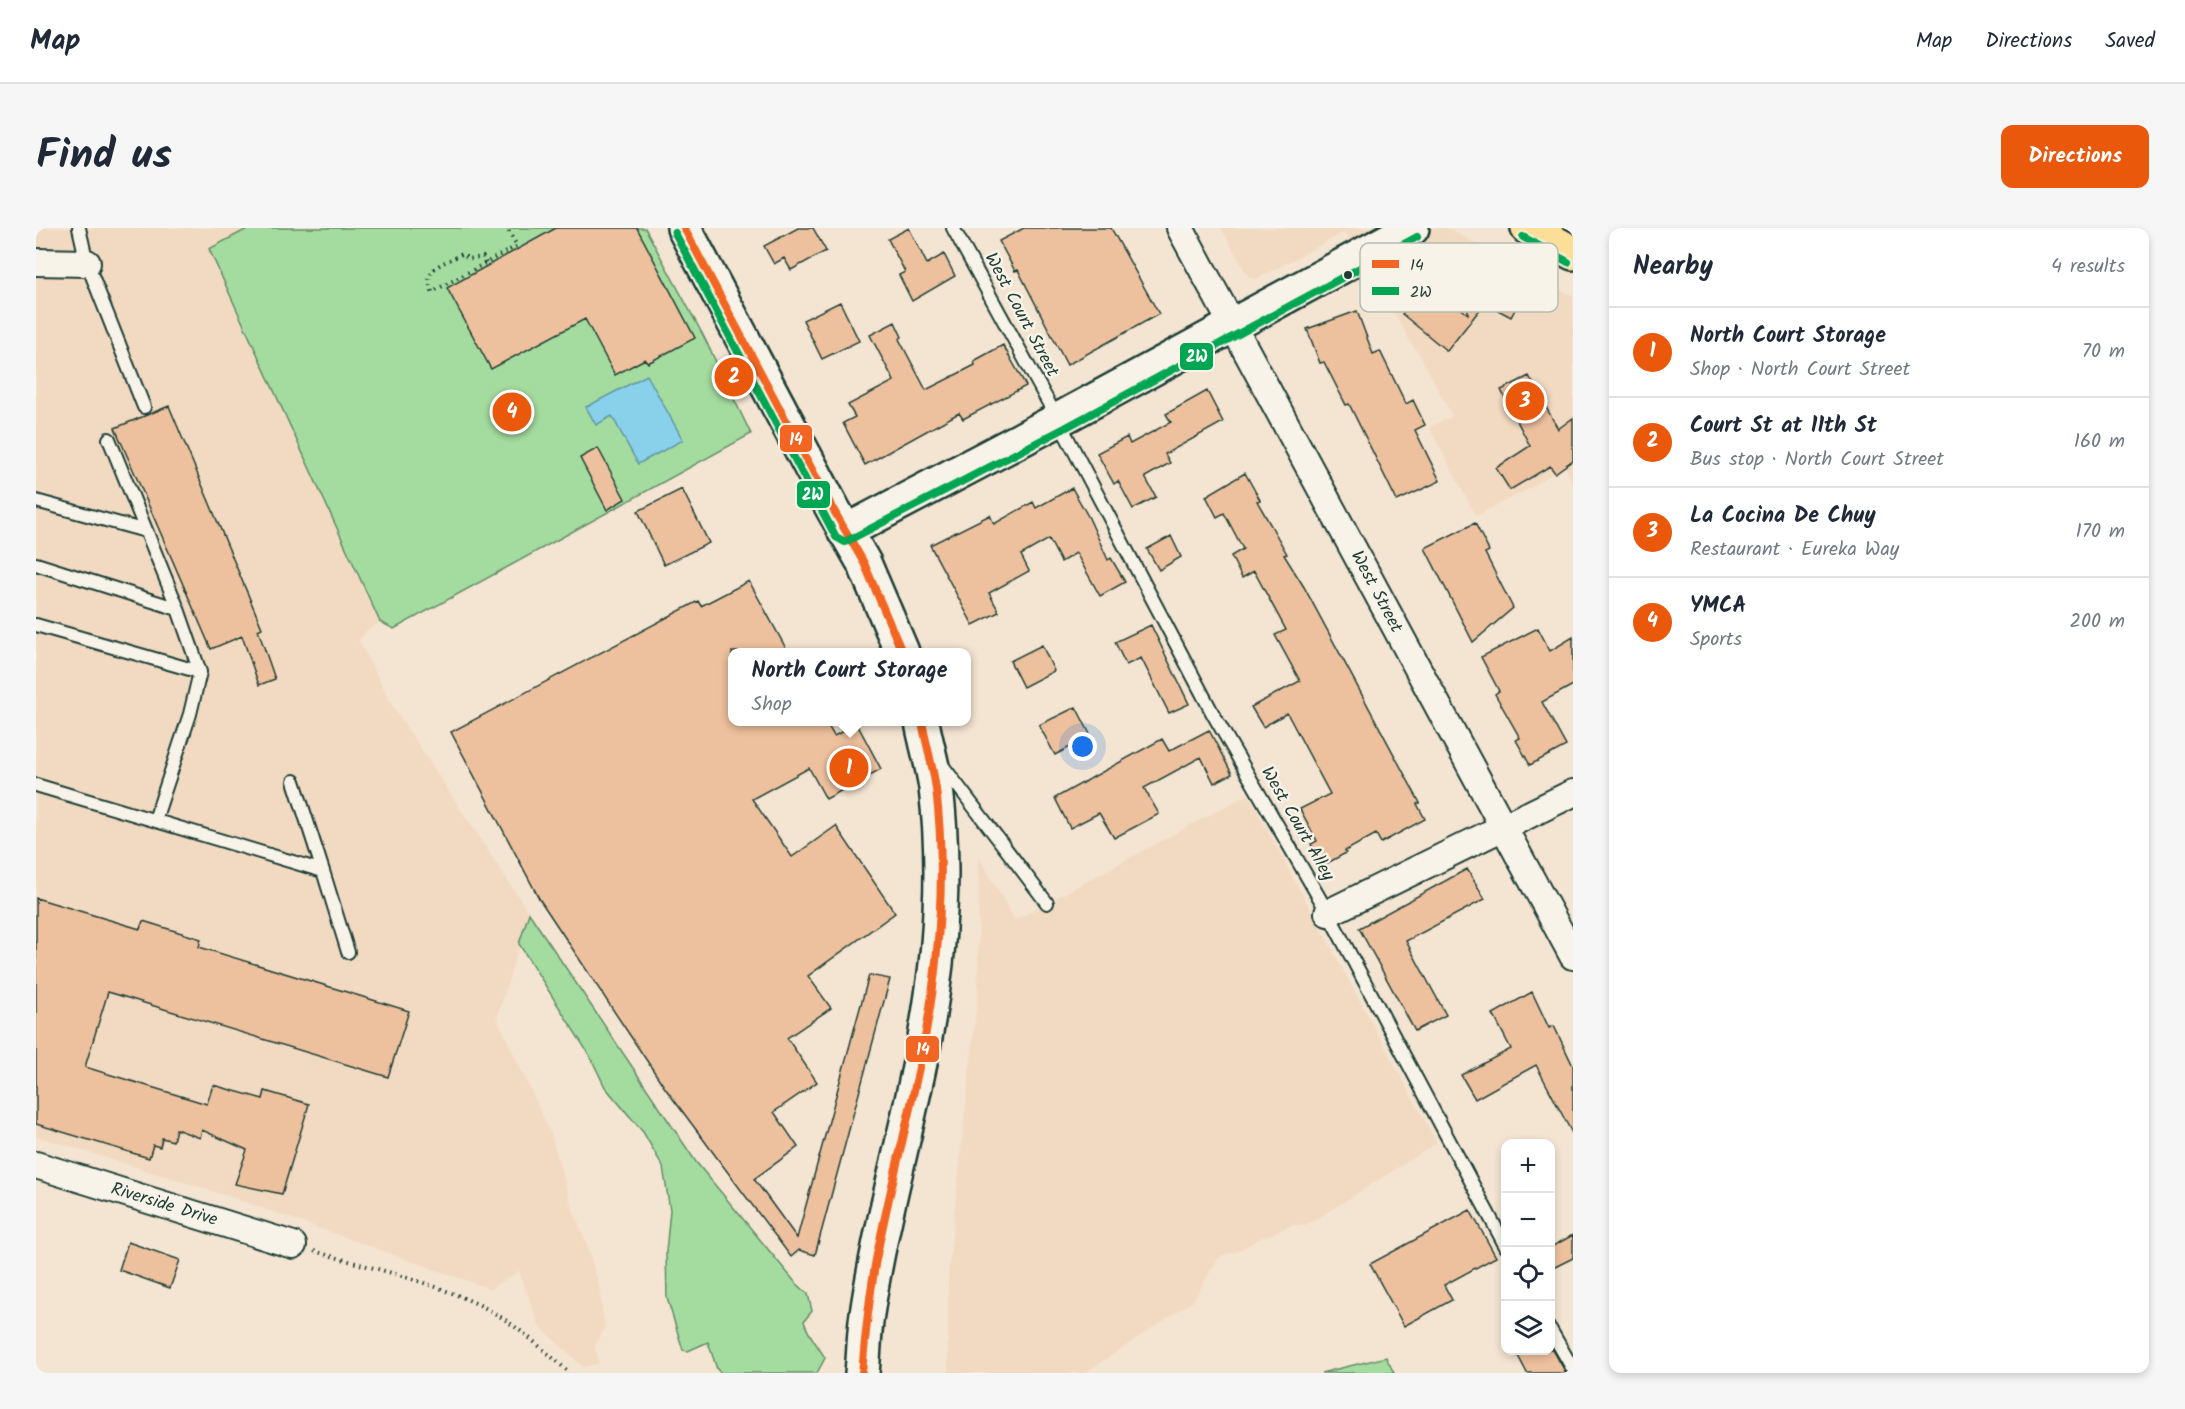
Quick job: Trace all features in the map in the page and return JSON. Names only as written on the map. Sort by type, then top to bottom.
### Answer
[{"type":"highway","points":[[1528,228],[1555,243]]},
{"type":"highway","points":[[1558,245],[1573,253]]},
{"type":"street","points":[[684,228],[845,532],[864,563],[900,648]]},
{"type":"street","name":"West Street","points":[[1180,228],[1573,956]]},
{"type":"street","points":[[1384,243],[1412,228]]},
{"type":"street","points":[[845,532],[1058,420],[1360,256]]},
{"type":"street","points":[[36,262],[87,263]]},
{"type":"street","points":[[862,1373],[866,1317],[874,1272],[905,1134],[935,971],[940,911],[940,833],[935,787],[924,734]]},
{"type":"street","points":[[1328,913],[1573,793]]},
{"type":"street","name":"Riverside Drive","points":[[36,1165],[293,1245]]},
{"type":"lane","points":[[79,228],[87,263],[144,407]]},
{"type":"lane","name":"West Court Street","points":[[953,228],[1058,420]]},
{"type":"lane","name":"West Court Alley","points":[[1058,420],[1213,714],[1328,913],[1501,1238]]},
{"type":"lane","points":[[109,439],[178,609],[200,672],[190,714],[156,820]]},
{"type":"lane","points":[[36,501],[146,531]]},
{"type":"lane","points":[[36,564],[178,609]]},
{"type":"lane","points":[[36,626],[200,672]]},
{"type":"lane","points":[[924,734],[1047,903]]},
{"type":"lane","points":[[294,781],[348,952]]},
{"type":"lane","points":[[36,784],[323,871]]},
{"type":"lane","points":[[1555,1336],[1573,1369]]},
{"type":"path","points":[[486,262],[483,257],[470,259],[462,254],[436,267],[428,281],[432,292],[517,246],[507,228]]},
{"type":"shaded area","points":[[36,228],[249,228],[210,249],[380,622],[366,631],[359,641],[392,705],[529,913],[497,1018],[551,1134],[571,1204],[587,1245],[599,1286],[605,1328],[595,1346],[599,1364],[583,1367],[539,1326],[519,1271],[490,1289],[228,1196],[36,1136]]},
{"type":"shaded area","points":[[1221,228],[1447,228],[1475,243],[1360,243],[1360,255],[1345,232],[1257,279],[1248,276]]},
{"type":"shaded area","points":[[1558,288],[1573,296],[1573,485],[1565,465],[1530,488],[1476,516],[1429,427],[1452,416],[1420,355],[1394,312],[1558,312]]},
{"type":"shaded area","points":[[1248,794],[1437,1143],[1315,1220],[1304,1225],[1292,1225],[1236,1252],[1222,1255],[1193,1301],[1085,1373],[948,1373],[948,1275],[978,989],[979,857],[1015,920]]},
{"type":"green space","points":[[249,228],[645,228],[703,335],[751,434],[394,629],[380,622],[209,249]]},
{"type":"green space","points":[[529,913],[696,1162],[795,1282],[808,1294],[812,1311],[804,1321],[805,1326],[825,1358],[817,1373],[721,1373],[717,1369],[708,1342],[688,1351],[683,1350],[667,1298],[666,1252],[670,1210],[663,1167],[643,1132],[605,1087],[590,1056],[519,944]]},
{"type":"green space","points":[[1386,1357],[1394,1373],[1321,1373]]},
{"type":"water","points":[[647,375],[683,440],[638,464],[612,416],[596,425],[586,407]]},
{"type":"building","points":[[556,228],[637,228],[695,338],[648,363],[645,359],[615,375],[585,319],[491,369],[447,288]]},
{"type":"building","points":[[798,228],[813,228],[826,251],[791,270],[784,258],[774,264],[764,246]]},
{"type":"building","points":[[909,228],[927,264],[944,254],[955,276],[912,301],[899,275],[905,272],[888,239]]},
{"type":"building","points":[[1024,228],[1111,228],[1159,314],[1067,365],[1018,270],[1015,271],[999,241]]},
{"type":"building","points":[[840,302],[859,341],[822,359],[803,320]]},
{"type":"building","points":[[1357,311],[1373,354],[1380,351],[1406,404],[1413,400],[1425,425],[1415,430],[1440,481],[1397,501],[1349,404],[1346,405],[1324,362],[1320,363],[1307,329]]},
{"type":"building","points":[[1404,312],[1465,312],[1468,314],[1468,312],[1478,312],[1447,351],[1402,314]]},
{"type":"building","points":[[1502,312],[1514,312],[1511,317]]},
{"type":"building","points":[[895,322],[902,337],[899,339],[926,390],[975,365],[974,361],[1003,345],[1026,386],[963,419],[959,413],[865,465],[843,423],[855,417],[848,405],[894,381],[870,335]]},
{"type":"building","points":[[1529,376],[1558,429],[1573,418],[1573,460],[1555,473],[1550,466],[1510,490],[1496,468],[1530,446],[1501,390]]},
{"type":"building","points":[[1207,391],[1223,422],[1165,454],[1170,463],[1145,477],[1156,497],[1133,509],[1118,481],[1114,484],[1097,453],[1127,437],[1130,444],[1171,422],[1166,414]]},
{"type":"building","points":[[169,406],[262,628],[258,630],[275,679],[259,685],[242,636],[211,649],[115,428]]},
{"type":"building","points":[[598,448],[625,499],[607,510],[580,458]]},
{"type":"building","points":[[1245,473],[1260,500],[1257,501],[1287,554],[1284,555],[1304,587],[1420,803],[1417,804],[1425,819],[1381,843],[1376,834],[1322,866],[1311,844],[1317,841],[1300,809],[1330,794],[1287,713],[1263,727],[1251,707],[1300,681],[1275,635],[1286,630],[1254,571],[1242,578],[1231,556],[1243,549],[1224,513],[1217,517],[1206,496]]},
{"type":"building","points":[[1072,488],[1108,560],[1111,558],[1125,582],[1100,596],[1076,553],[1061,562],[1049,539],[1021,555],[1029,571],[989,593],[999,612],[973,625],[930,545],[990,515],[994,524],[1033,502],[1036,508]]},
{"type":"building","points":[[682,489],[709,543],[664,565],[638,511]]},
{"type":"building","points":[[1475,523],[1489,551],[1485,553],[1513,608],[1473,642],[1425,548]]},
{"type":"building","points":[[1171,536],[1181,557],[1159,570],[1147,549]]},
{"type":"building","points":[[749,581],[786,648],[728,648],[728,726],[828,726],[834,736],[853,726],[858,726],[881,769],[826,799],[809,768],[752,799],[792,857],[836,826],[895,913],[808,976],[831,1008],[787,1038],[817,1082],[774,1112],[798,1147],[754,1179],[797,1238],[869,975],[890,979],[815,1255],[799,1250],[791,1257],[665,1088],[540,900],[451,732],[698,601],[701,606]]},
{"type":"building","points":[[1151,625],[1189,704],[1169,713],[1141,658],[1126,665],[1115,642]]},
{"type":"building","points":[[1538,628],[1550,651],[1573,637],[1573,685],[1542,702],[1566,746],[1530,765],[1516,740],[1520,738],[1495,694],[1499,691],[1481,657]]},
{"type":"building","points":[[1042,645],[1054,671],[1023,687],[1010,661]]},
{"type":"building","points":[[1076,707],[1091,736],[1055,755],[1039,725]]},
{"type":"building","points":[[1209,730],[1232,774],[1214,783],[1201,757],[1144,788],[1159,814],[1114,838],[1099,813],[1070,828],[1055,798],[1162,739],[1169,751]]},
{"type":"building","points":[[1467,869],[1485,899],[1406,941],[1446,1015],[1415,1031],[1359,928]]},
{"type":"building","points":[[36,898],[140,929],[143,921],[201,939],[199,947],[409,1011],[388,1077],[108,992],[85,1067],[207,1104],[213,1085],[263,1099],[265,1091],[309,1104],[282,1194],[235,1184],[247,1150],[202,1130],[200,1138],[176,1129],[173,1141],[162,1138],[160,1147],[153,1145],[149,1158],[36,1124]]},
{"type":"building","points":[[1532,992],[1549,1028],[1554,1026],[1573,1066],[1573,1135],[1536,1065],[1475,1099],[1461,1075],[1511,1049],[1493,1014]]},
{"type":"building","points":[[1470,1210],[1496,1257],[1444,1285],[1452,1300],[1404,1326],[1370,1264]]},
{"type":"building","points":[[1573,1235],[1573,1258],[1555,1267],[1555,1245]]},
{"type":"building","points":[[128,1242],[180,1260],[170,1288],[119,1270]]},
{"type":"building","points":[[1555,1354],[1566,1373],[1527,1373],[1518,1355]]},
{"type":"transit line","name":"14","points":[[684,228],[864,563],[900,648]]},
{"type":"transit line","name":"2W","points":[[675,233],[836,537],[845,542],[1063,429],[1360,268]]},
{"type":"transit line","name":"2W","points":[[1406,243],[1417,237]]},
{"type":"transit line","name":"2W","points":[[1523,237],[1534,243]]},
{"type":"transit line","name":"2W","points":[[1558,256],[1568,262]]},
{"type":"transit line","name":"14","points":[[862,1373],[875,1265],[925,1038],[938,940],[940,832],[935,780],[923,726]]},
{"type":"place","name":"Court St at 11th St","points":[[734,377]]},
{"type":"place","name":"La Cocina De Chuy","points":[[1525,401]]},
{"type":"place","name":"YMCA","points":[[512,412]]},
{"type":"place","name":"North Court Storage","points":[[849,768]]}]
